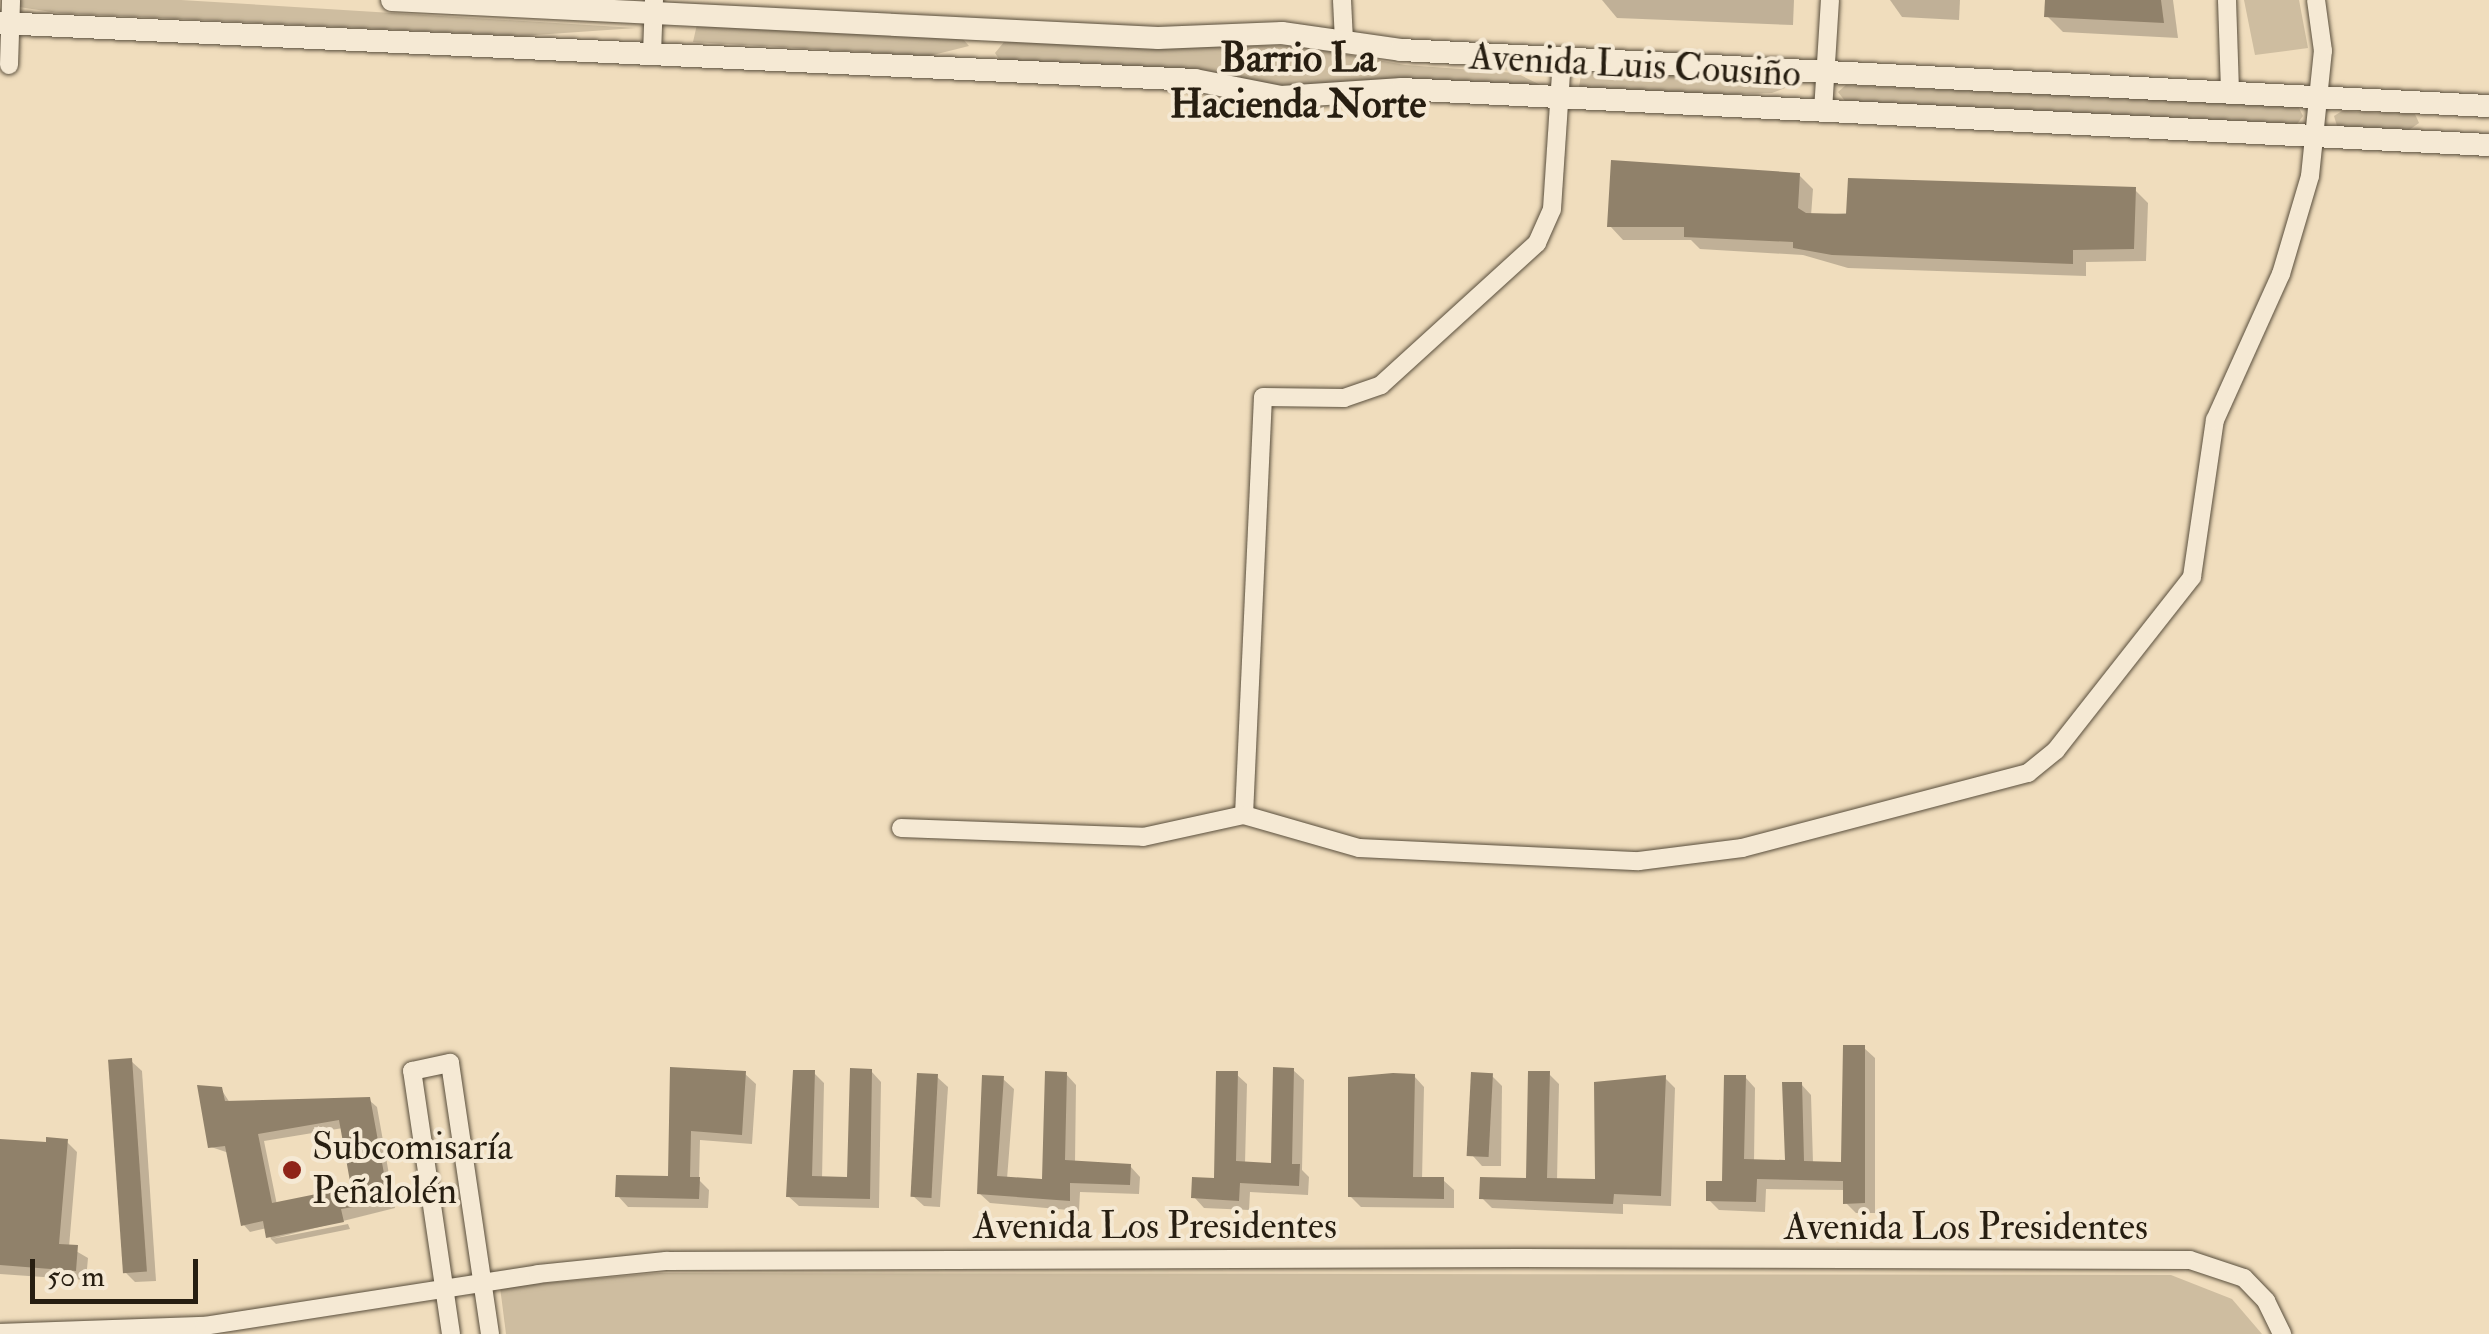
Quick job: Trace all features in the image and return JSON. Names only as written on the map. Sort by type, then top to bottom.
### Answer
[{"type":"street","name":"Avenida Luis Cousiño","points":[[392,0],[654,6],[1191,39],[1282,32],[1344,41],[1562,59],[2489,106]]},
{"type":"street","points":[[1342,0],[1344,41]]},
{"type":"street","points":[[1822,111],[1830,0]]},
{"type":"street","points":[[2227,0],[2230,92]]},
{"type":"street","points":[[901,828],[1143,837],[1244,816],[1359,848],[1639,861],[1742,848],[2028,772],[2056,750],[2192,577],[2214,420],[2292,243],[2315,137],[2323,51],[2316,0]]},
{"type":"street","points":[[652,54],[654,6]]},
{"type":"street","name":"Avenida Luis Cousiño","points":[[7,16],[652,54],[1195,80],[1281,97],[1369,88],[2489,145]]},
{"type":"street","points":[[7,16],[9,66]]},
{"type":"street","points":[[978,69],[981,29]]},
{"type":"street","points":[[1244,816],[1263,397],[1344,398],[1381,385],[1537,243],[1552,209],[1562,59]]},
{"type":"street","points":[[2430,142],[2433,103]]},
{"type":"street","points":[[452,1334],[412,1071],[450,1063],[490,1334]]},
{"type":"street","name":"Avenida Los Presidentes","points":[[0,1333],[170,1329],[621,1264],[754,1260],[2190,1260],[2244,1278],[2266,1300],[2282,1334]]},
{"type":"shaded area","points":[[18,0],[181,0],[636,28],[521,36],[58,13],[19,7]]},
{"type":"shaded area","points":[[2244,0],[2299,0],[2308,48],[2255,55]]},
{"type":"shaded area","points":[[698,20],[963,39],[969,46],[929,56],[693,42]]},
{"type":"shaded area","points":[[1004,42],[1299,46],[1405,65],[1516,73],[1549,89],[1282,88],[1003,65],[995,53]]},
{"type":"shaded area","points":[[1582,69],[1808,79],[1772,93],[1710,95],[1579,87]]},
{"type":"shaded area","points":[[1846,85],[2298,106],[2303,116],[2297,124],[1845,101],[1838,92]]},
{"type":"shaded area","points":[[2342,111],[2415,114],[2419,123],[2409,130],[2337,126],[2334,116]]},
{"type":"shaded area","points":[[658,1273],[2171,1275],[2232,1299],[2262,1334],[506,1334],[500,1287]]},
{"type":"building","points":[[2045,0],[2161,0],[2164,23],[2044,17]]},
{"type":"building","points":[[1611,160],[1800,173],[1798,208],[1806,213],[1846,214],[1848,178],[2136,187],[2134,249],[2073,250],[2073,264],[1832,255],[1793,248],[1793,242],[1684,237],[1684,227],[1607,227]]},
{"type":"building","points":[[1843,1045],[1865,1045],[1865,1203],[1843,1204],[1843,1181],[1757,1179],[1756,1202],[1706,1201],[1706,1181],[1722,1181],[1724,1075],[1746,1075],[1744,1159],[1785,1160],[1782,1082],[1802,1082],[1804,1161],[1841,1162]]},
{"type":"building","points":[[132,1058],[147,1271],[123,1273],[108,1060]]},
{"type":"building","points":[[670,1067],[746,1071],[742,1135],[691,1131],[690,1177],[700,1177],[699,1199],[615,1197],[616,1175],[668,1176]]},
{"type":"building","points":[[1273,1067],[1294,1068],[1292,1164],[1300,1164],[1299,1186],[1240,1183],[1239,1201],[1191,1198],[1192,1177],[1214,1178],[1216,1071],[1238,1071],[1236,1161],[1271,1163]]},
{"type":"building","points":[[850,1068],[872,1069],[870,1199],[786,1197],[793,1070],[815,1070],[812,1176],[847,1177]]},
{"type":"building","points":[[1045,1071],[1067,1072],[1065,1160],[1131,1164],[1130,1185],[1070,1183],[1070,1201],[977,1194],[982,1075],[1004,1076],[997,1176],[1042,1179]]},
{"type":"building","points":[[1528,1071],[1550,1071],[1547,1178],[1595,1179],[1594,1082],[1666,1075],[1661,1196],[1614,1194],[1613,1204],[1479,1199],[1480,1177],[1526,1178]]},
{"type":"building","points":[[1471,1072],[1493,1073],[1489,1157],[1467,1156]]},
{"type":"building","points":[[917,1073],[938,1074],[931,1198],[911,1197]]},
{"type":"building","points":[[1415,1074],[1413,1177],[1444,1177],[1444,1199],[1348,1197],[1348,1077]]},
{"type":"building","points":[[197,1085],[222,1087],[225,1101],[370,1097],[389,1201],[341,1209],[344,1222],[266,1238],[263,1221],[241,1226],[225,1146],[208,1148]],"holes":[[[339,1120],[351,1187],[272,1203],[258,1134]]]},
{"type":"building","points":[[46,1137],[68,1139],[59,1244],[78,1245],[76,1271],[0,1265],[0,1139],[46,1142]]},
{"type":"place","name":"Subcomisaría Peñalolén","points":[[292,1170]]},
{"type":"district","name":"Barrio La Hacienda Norte","points":[[1298,82]]}]
